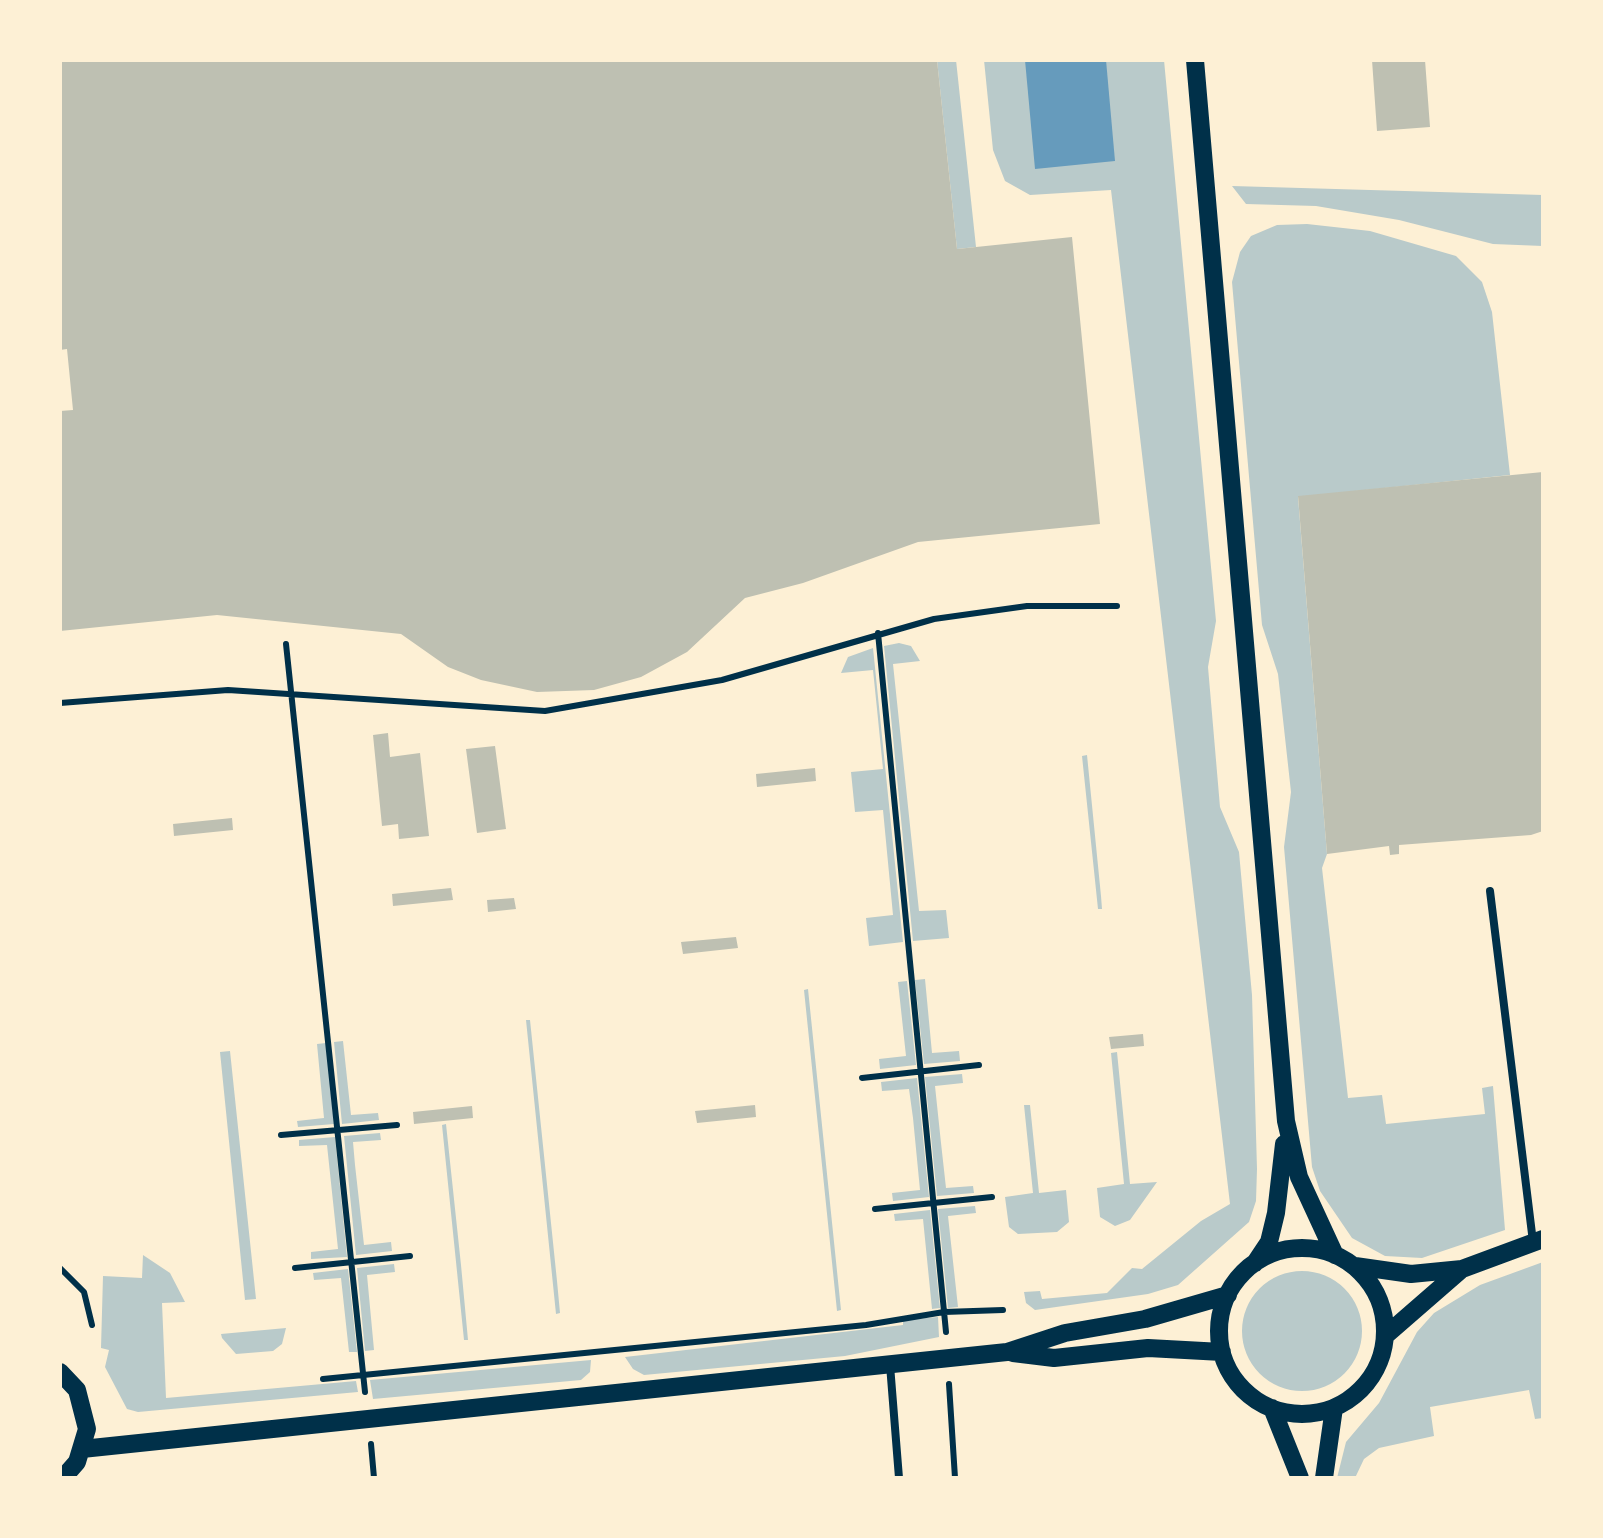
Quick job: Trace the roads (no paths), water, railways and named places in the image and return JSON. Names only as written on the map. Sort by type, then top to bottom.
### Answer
[{"type":"street","points":[[1195,60],[1286,1121],[1299,1177],[1335,1255]]},
{"type":"street","points":[[1286,1121],[1269,1242],[1228,1295],[1220,1323],[1222,1352],[1240,1386],[1272,1408],[1304,1414],[1334,1408],[1370,1379],[1385,1336],[1462,1269]]},
{"type":"street","points":[[1255,1263],[1294,1249],[1335,1255],[1353,1266],[1385,1273],[1462,1269],[1538,1240]]},
{"type":"street","points":[[1353,1266],[1377,1297],[1385,1336]]},
{"type":"street","points":[[82,1449],[1008,1352],[1065,1333],[1145,1319],[1228,1295]]},
{"type":"street","points":[[1008,1352],[1054,1358],[1148,1348],[1222,1352]]},
{"type":"street","points":[[60,1372],[77,1390],[87,1429],[82,1449],[63,1478]]},
{"type":"street","points":[[1272,1408],[1300,1478]]},
{"type":"street","points":[[1324,1478],[1334,1408]]},
{"type":"lane","points":[[1490,891],[1538,1240]]},
{"type":"lane","points":[[890,1365],[900,1478]]},
{"type":"water","points":[[1025,60],[1106,60],[1115,161],[1035,169]]}]
